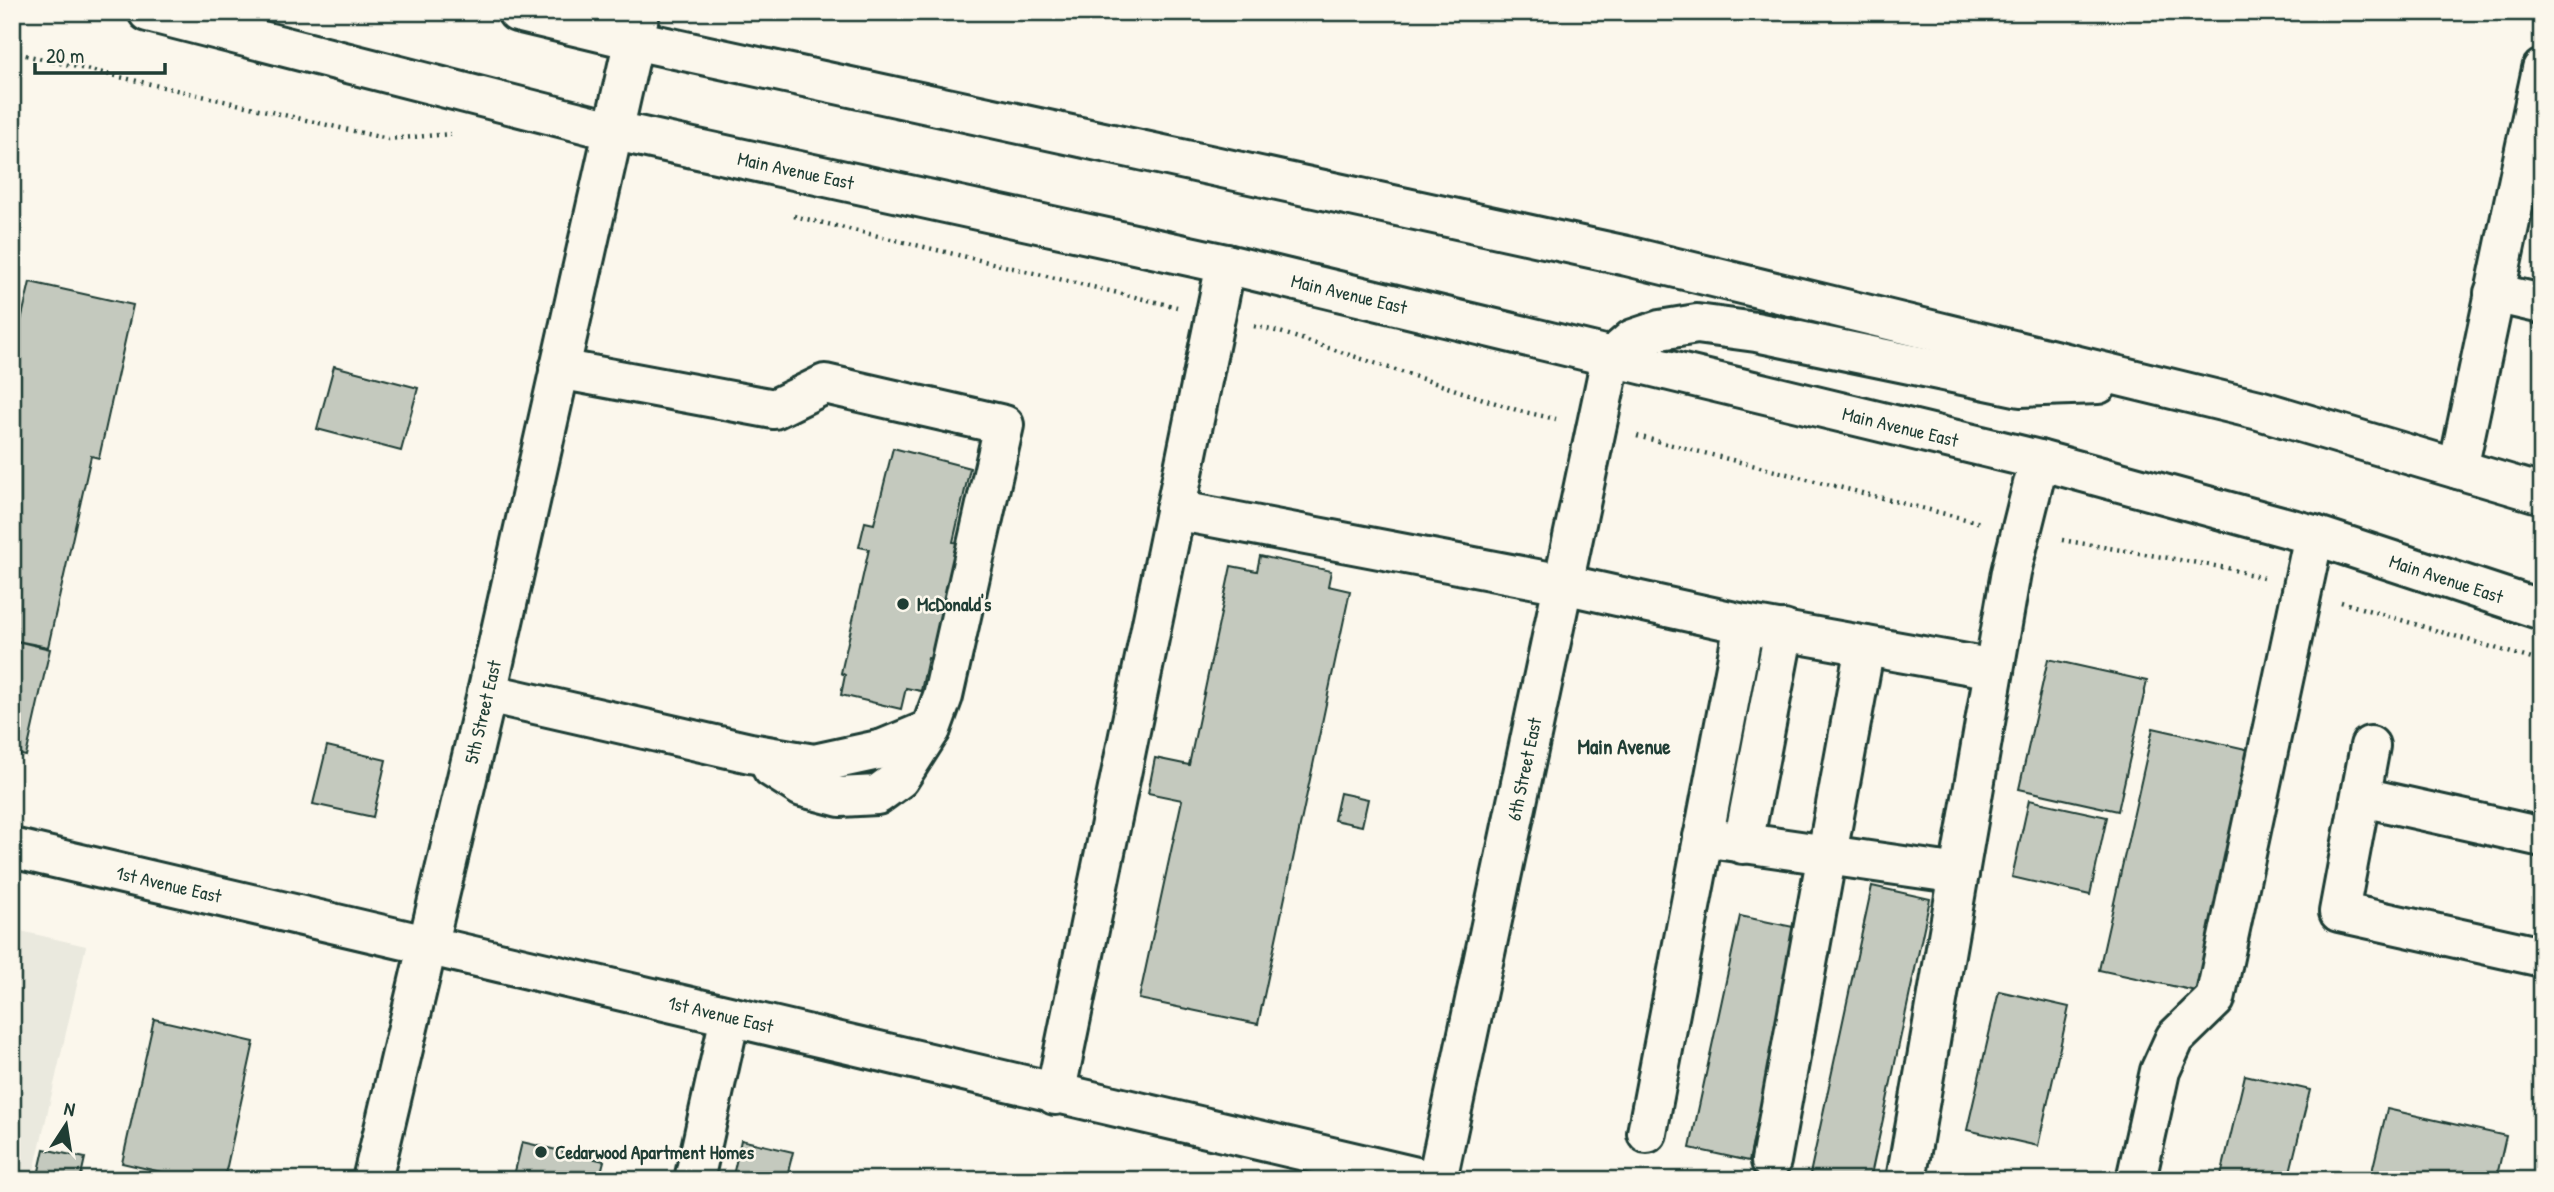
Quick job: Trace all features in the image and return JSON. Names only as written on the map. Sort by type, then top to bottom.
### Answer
[{"type":"main road","name":"Main Avenue East","points":[[148,12],[615,131],[1226,264],[2039,460],[2314,535],[2542,610]]},
{"type":"main road","points":[[517,12],[637,26],[1627,256],[2259,410],[2542,494]]},
{"type":"main road","name":"5th Street East","points":[[372,1180],[487,693],[637,26]]},
{"type":"main road","points":[[2458,469],[2542,69]]},
{"type":"main road","points":[[1055,1095],[1226,264]]},
{"type":"main road","points":[[2494,293],[2542,304]]},
{"type":"main road","points":[[1611,358],[1633,339],[1660,330],[1697,324],[1756,332],[2020,387],[2145,382]]},
{"type":"main road","name":"6th Street East","points":[[1437,1180],[1611,358]]},
{"type":"main road","points":[[487,693],[750,753],[814,764],[883,749],[931,729],[943,696],[1004,425],[825,384],[774,409],[559,369]]},
{"type":"main road","points":[[1906,1180],[2011,572],[2039,460]]},
{"type":"main road","points":[[1175,510],[1563,584],[1744,624],[1994,669]]},
{"type":"main road","points":[[2136,1180],[2165,1060],[2175,1038],[2215,999],[2314,535]]},
{"type":"main road","points":[[1647,1133],[1744,624]]},
{"type":"main road","points":[[1743,844],[1784,630]]},
{"type":"main road","points":[[1771,1161],[1865,646]]},
{"type":"main road","points":[[2370,746],[2339,912],[2542,957]]},
{"type":"main road","points":[[2362,797],[2542,838]]},
{"type":"main road","points":[[1703,837],[1828,857],[1959,873]]},
{"type":"main road","name":"1st Avenue East","points":[[12,848],[428,943],[1055,1095],[1429,1180]]},
{"type":"main road","points":[[694,1180],[730,1017]]},
{"type":"path","points":[[12,52],[388,139],[456,134]]},
{"type":"shaded area","points":[[12,929],[86,946],[32,1180],[12,1180]]},
{"type":"building","points":[[30,282],[133,305],[99,458],[91,456],[48,647],[12,640],[12,359]]},
{"type":"building","points":[[334,366],[418,388],[401,451],[317,429]]},
{"type":"building","name":"McDonald's","points":[[893,448],[970,468],[953,542],[963,544],[936,659],[928,658],[921,691],[906,688],[901,709],[841,695],[845,675],[841,673],[869,549],[859,547],[865,522],[874,524]]},
{"type":"building","points":[[1260,556],[1331,571],[1328,586],[1350,591],[1258,1024],[1139,999],[1182,800],[1148,793],[1155,758],[1189,765],[1231,566],[1257,571]]},
{"type":"building","points":[[12,640],[50,649],[26,756],[12,753]]},
{"type":"building","points":[[2048,659],[2147,681],[2118,811],[2019,789]]},
{"type":"building","points":[[2153,728],[2259,752],[2205,993],[2099,970]]},
{"type":"building","points":[[327,746],[386,760],[373,817],[313,804]]},
{"type":"building","points":[[1340,793],[1368,799],[1362,826],[1334,820]]},
{"type":"building","points":[[2029,800],[2107,817],[2090,895],[2012,877]]},
{"type":"building","points":[[1872,886],[1930,899],[1870,1180],[1838,1180],[1810,1174]]},
{"type":"building","points":[[1740,916],[1798,928],[1749,1161],[1690,1148]]},
{"type":"building","points":[[1999,991],[2069,1007],[2038,1146],[1967,1130]]},
{"type":"building","points":[[154,1019],[254,1042],[224,1180],[196,1180],[122,1163]]},
{"type":"building","points":[[2245,1075],[2310,1090],[2288,1180],[2220,1180]]},
{"type":"building","points":[[2387,1109],[2506,1136],[2496,1180],[2370,1180]]},
{"type":"building","points":[[741,1140],[793,1152],[786,1180],[732,1180]]},
{"type":"building","name":"Cedarwood Apartment Homes","points":[[522,1142],[604,1161],[599,1180],[513,1180]]},
{"type":"building","points":[[44,1149],[85,1158],[80,1180],[37,1180]]},
{"type":"place","name":"McDonald's","points":[[903,604]]},
{"type":"place","name":"Cedarwood Apartment Homes","points":[[541,1152]]},
{"type":"district","name":"Main Avenue","points":[[1624,746]]}]
